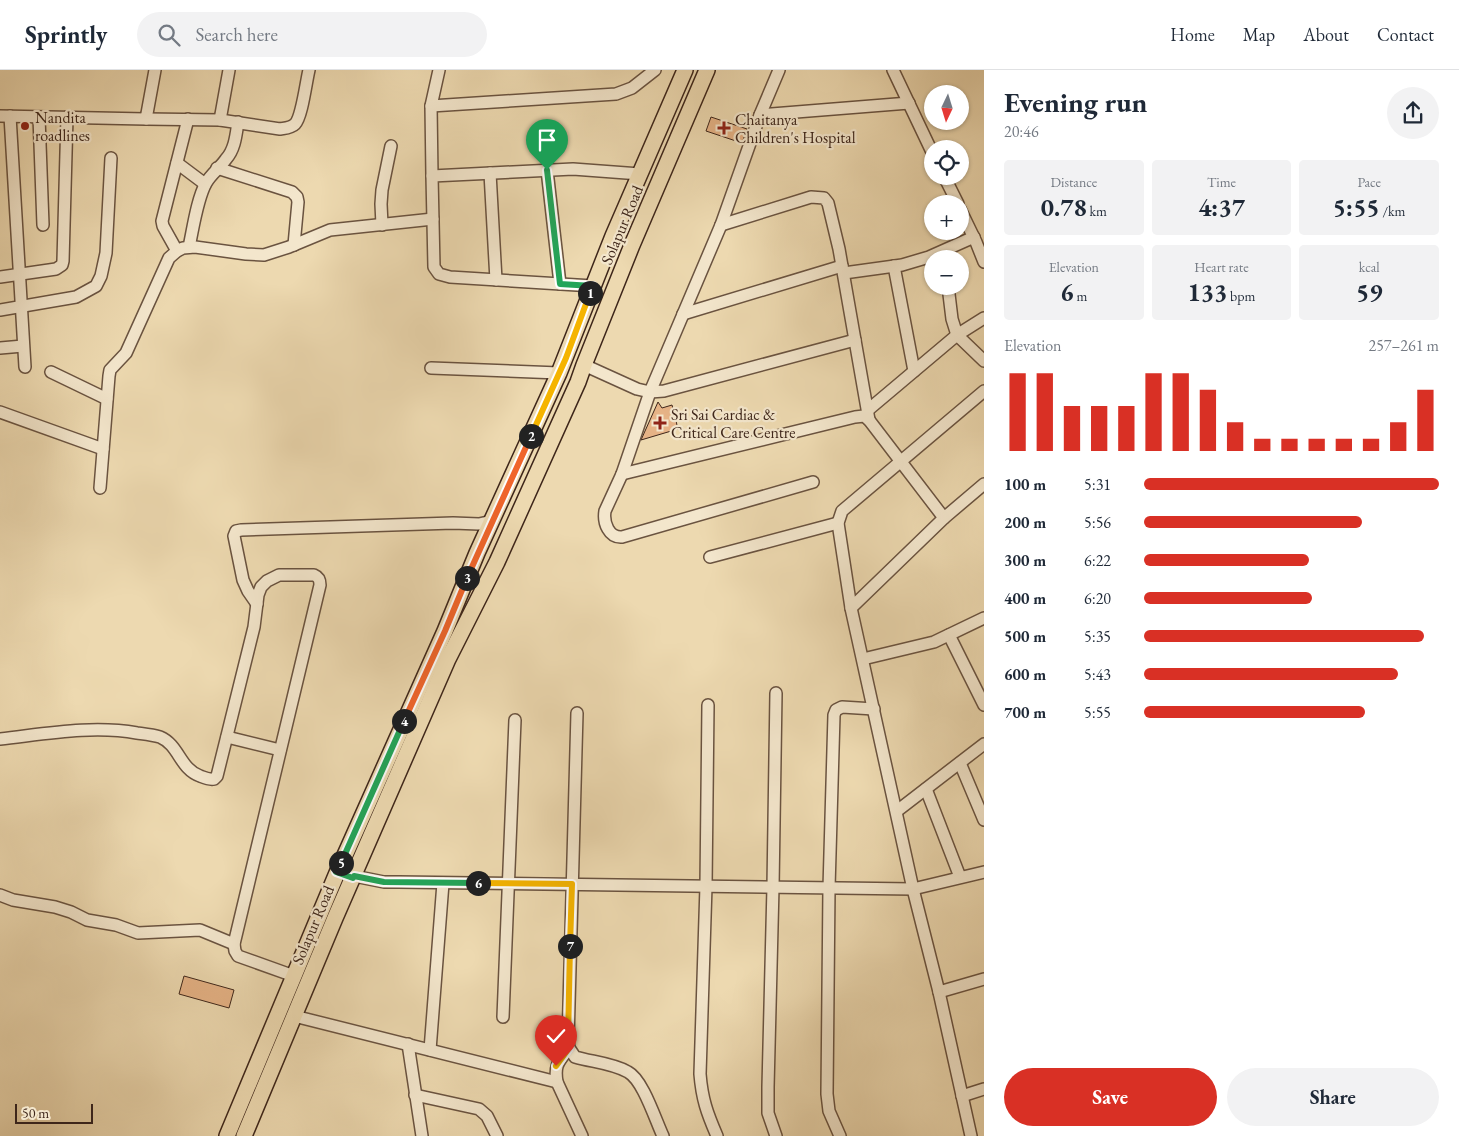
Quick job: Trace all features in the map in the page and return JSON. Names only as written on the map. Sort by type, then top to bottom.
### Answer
[{"type":"main road","name":"Solapur Road","points":[[227,1136],[336,872],[452,634],[492,521],[559,374],[593,286],[684,70]]},
{"type":"main road","name":"Solapur Road","points":[[452,634],[508,538],[578,382],[632,244],[707,70]]},
{"type":"main road","name":"Solapur Road","points":[[244,1136],[334,918],[354,876],[442,656]]},
{"type":"street","points":[[146,119],[155,70]]},
{"type":"street","points":[[220,120],[229,70]]},
{"type":"street","points":[[25,367],[5,116],[220,120],[280,129],[288,128],[296,124],[300,113],[308,70]]},
{"type":"street","points":[[439,70],[431,106],[434,266],[439,274],[450,277],[593,286]]},
{"type":"street","points":[[431,106],[616,94],[632,88],[655,70]]},
{"type":"street","points":[[779,70],[760,115],[721,225],[650,392],[622,474],[604,517],[610,534],[618,538],[813,482]]},
{"type":"street","points":[[893,70],[926,140]]},
{"type":"street","points":[[760,115],[909,103]]},
{"type":"street","points":[[39,116],[43,225]]},
{"type":"street","points":[[0,277],[56,269],[59,268],[63,261],[67,117]]},
{"type":"street","points":[[177,251],[162,221],[188,119]]},
{"type":"street","points":[[188,247],[205,184],[217,168],[227,159],[234,145],[238,122]]},
{"type":"street","points":[[382,225],[382,190],[391,146]]},
{"type":"street","points":[[0,310],[76,297],[96,286],[101,276],[106,253],[111,158]]},
{"type":"street","points":[[177,163],[205,184]]},
{"type":"street","points":[[217,168],[292,192],[297,197],[298,202],[294,245]]},
{"type":"street","points":[[432,176],[587,169],[640,174]]},
{"type":"street","points":[[547,170],[560,284]]},
{"type":"street","points":[[490,173],[496,280]]},
{"type":"street","points":[[721,225],[811,197],[824,198],[828,203],[843,270],[868,415],[944,518]]},
{"type":"street","points":[[100,488],[110,370],[126,352],[170,258],[177,251],[194,246],[264,255],[330,230],[433,219]]},
{"type":"street","points":[[969,224],[978,239],[984,262]]},
{"type":"street","points":[[954,250],[978,239]]},
{"type":"street","points":[[683,314],[843,270],[894,266],[924,258]]},
{"type":"street","points":[[894,266],[914,371]]},
{"type":"street","points":[[949,295],[952,319],[958,335],[984,361]]},
{"type":"street","points":[[622,474],[868,415],[914,371],[958,335],[984,318]]},
{"type":"street","points":[[584,364],[637,390],[650,392],[664,391],[855,340]]},
{"type":"street","points":[[0,348],[23,346]]},
{"type":"street","points":[[432,368],[559,374]]},
{"type":"street","points":[[51,372],[107,399]]},
{"type":"street","points":[[971,1136],[939,992],[913,889],[851,608],[838,523],[842,511],[984,391]]},
{"type":"street","points":[[0,412],[103,449]]},
{"type":"street","points":[[851,608],[944,518],[984,484]]},
{"type":"street","points":[[256,612],[242,580],[234,540],[236,531],[453,523],[479,524],[492,521]]},
{"type":"street","points":[[710,557],[838,523]]},
{"type":"street","points":[[0,739],[81,730],[117,729],[158,737],[167,741],[190,772],[210,780],[214,779],[217,776],[227,737],[261,587],[272,577],[279,575],[314,575],[318,577],[320,581],[312,616],[234,944],[238,956],[294,976]]},
{"type":"street","points":[[863,659],[924,645],[949,636],[984,618]]},
{"type":"street","points":[[949,636],[984,705]]},
{"type":"street","points":[[776,692],[768,1087],[768,1113],[776,1136]]},
{"type":"street","points":[[708,705],[706,886],[700,1074],[702,1095],[717,1136]]},
{"type":"street","points":[[840,1136],[829,1111],[827,1094],[829,888],[834,715],[836,710],[842,707],[874,708]]},
{"type":"street","points":[[577,713],[569,1048],[575,1057],[608,1064],[626,1071],[635,1077],[662,1136]]},
{"type":"street","points":[[503,1017],[515,720]]},
{"type":"street","points":[[227,737],[280,750]]},
{"type":"street","points":[[897,811],[984,744]]},
{"type":"street","points":[[960,763],[983,812]]},
{"type":"street","points":[[926,789],[960,877]]},
{"type":"street","points":[[336,872],[353,878],[354,876],[384,882],[913,889],[984,872]]},
{"type":"street","points":[[430,1050],[443,883]]},
{"type":"street","points":[[0,895],[12,900],[56,907],[87,920],[138,932],[200,930],[234,944]]},
{"type":"street","points":[[939,992],[984,979]]},
{"type":"street","points":[[294,1016],[557,1082]]},
{"type":"street","points":[[408,1044],[422,1136]]},
{"type":"street","points":[[569,1048],[556,1066],[557,1082],[582,1136]]},
{"type":"street","points":[[962,1096],[984,1089]]},
{"type":"street","points":[[415,1095],[479,1109],[487,1116],[497,1136]]},
{"type":"building","points":[[711,117],[747,129],[742,143],[706,131]]},
{"type":"building","points":[[658,402],[662,408],[672,405],[678,429],[641,440]]},
{"type":"building","points":[[184,976],[234,990],[229,1008],[179,994]]},
{"type":"place","name":"Nandita roadlines","points":[[25,126]]},
{"type":"place","name":"Chaitanya Children's Hospital","points":[[724,128]]},
{"type":"place","name":"Sri Sai Cardiac & Critical Care Centre","points":[[660,423]]},
{"type":"route","points":[[547,170],[560,284],[593,286],[559,374],[477,553],[445,631],[336,872],[353,878],[354,876],[384,882],[572,884],[569,1048],[556,1066]]}]
